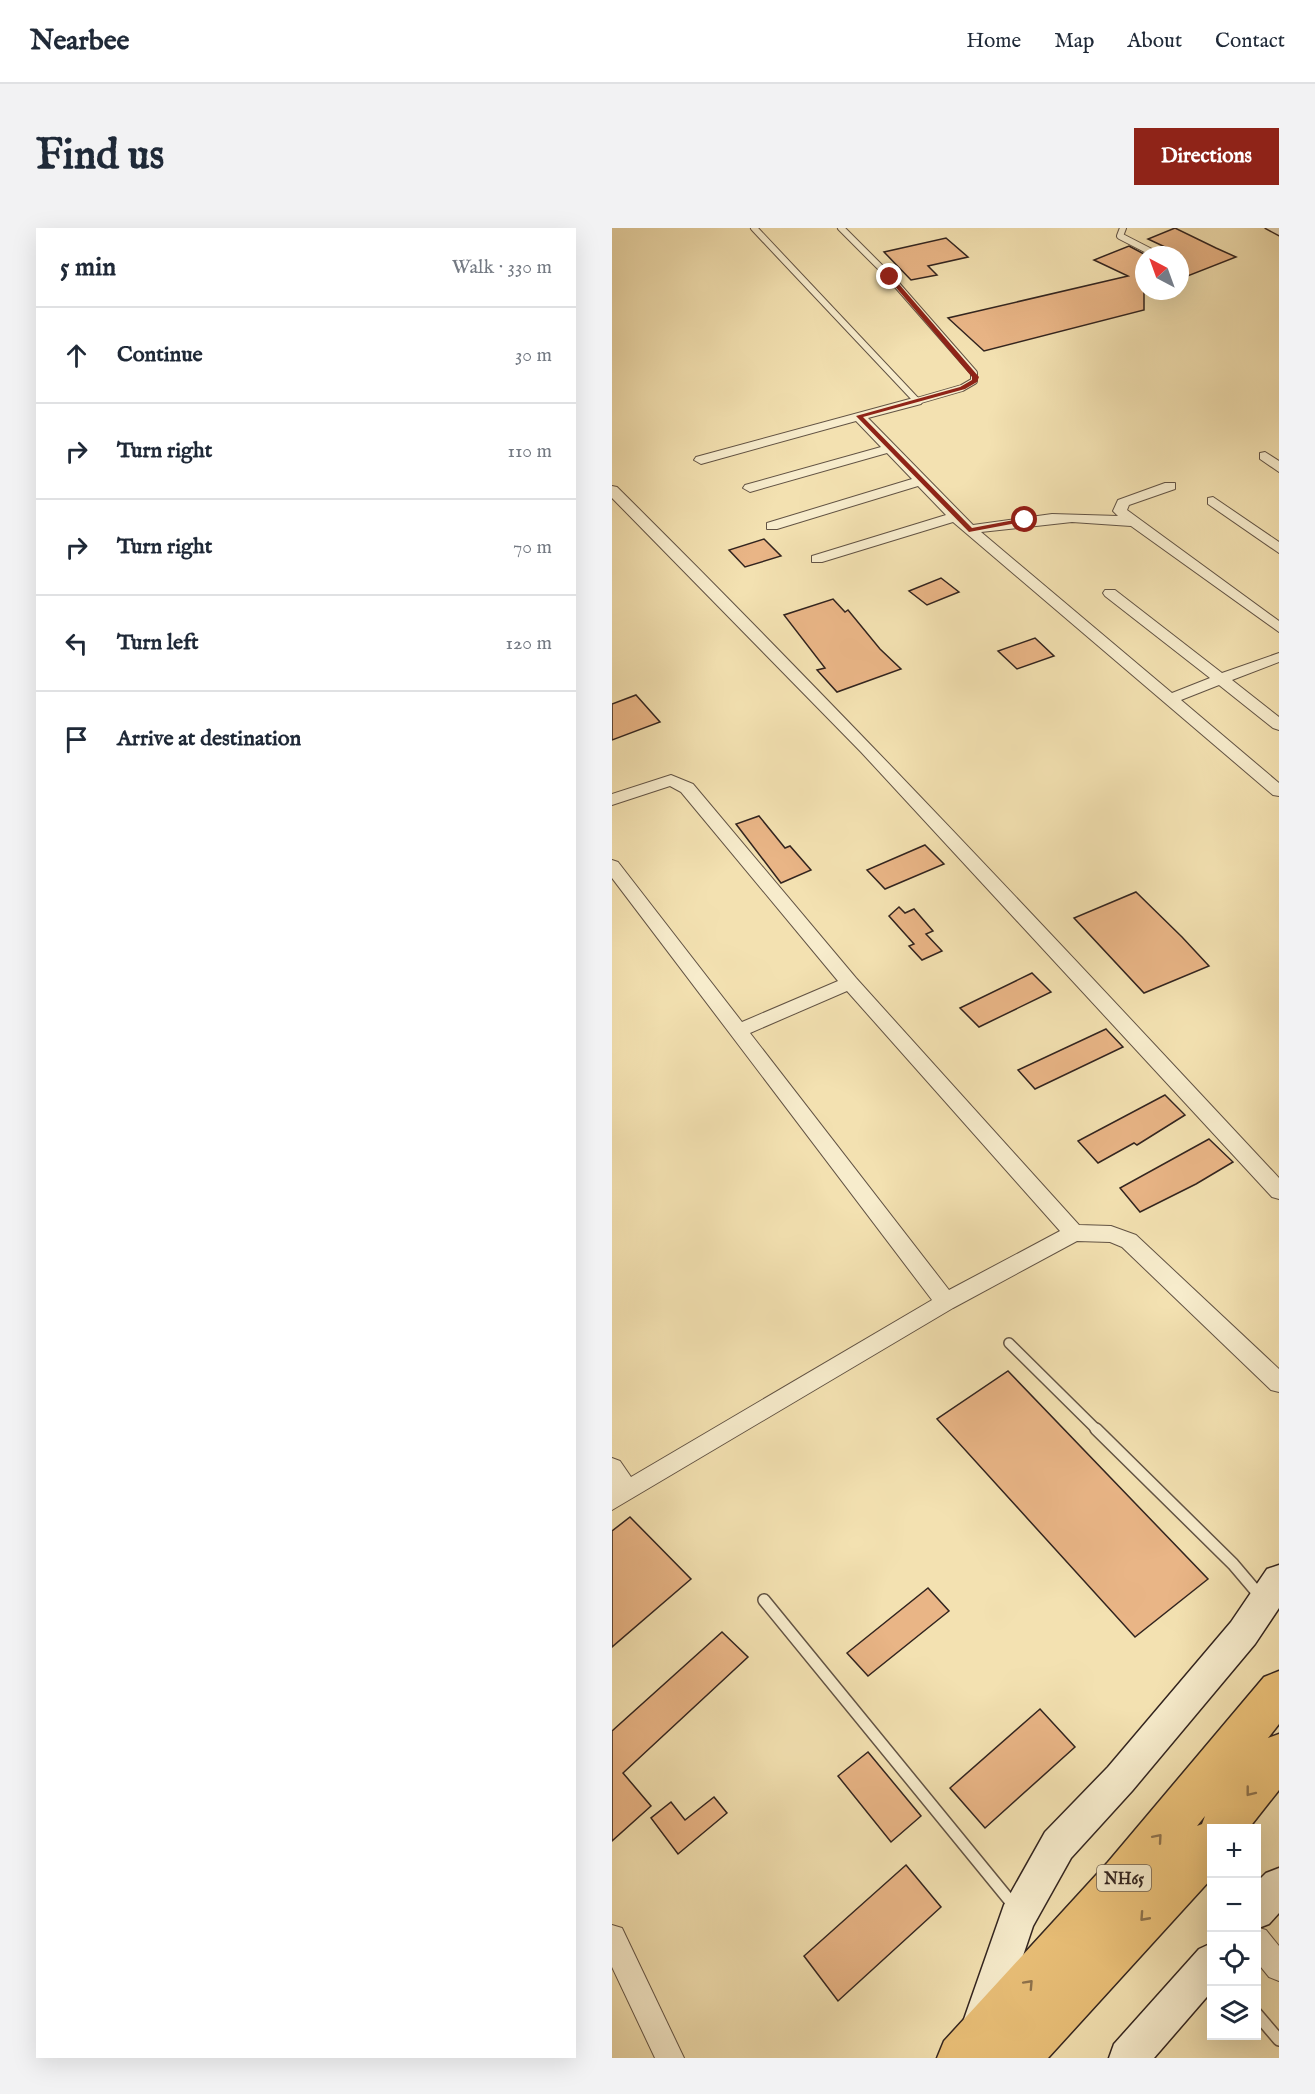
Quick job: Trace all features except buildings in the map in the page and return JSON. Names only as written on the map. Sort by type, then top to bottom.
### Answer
[{"type":"highway","name":"NH65","points":[[968,2050],[1222,1765],[1279,1691]]},
{"type":"highway","points":[[1225,1824],[1279,1755]]},
{"type":"highway","name":"NH65","points":[[1016,2058],[1154,1905],[1190,1870],[1207,1848]]},
{"type":"street","points":[[1274,228],[1279,231]]},
{"type":"street","points":[[701,460],[916,401]]},
{"type":"street","points":[[859,416],[955,517],[1279,790]]},
{"type":"street","points":[[750,488],[891,448]]},
{"type":"street","points":[[1265,456],[1279,468]]},
{"type":"street","points":[[772,526],[921,481]]},
{"type":"street","points":[[1170,486],[1123,503],[1120,511],[1279,628]]},
{"type":"street","points":[[612,490],[775,653],[1045,938],[1279,1191]]},
{"type":"street","points":[[1213,501],[1279,549]]},
{"type":"street","points":[[818,559],[955,517]]},
{"type":"street","points":[[971,530],[1025,520],[1060,517],[1133,522]]},
{"type":"street","points":[[1110,593],[1279,725]]},
{"type":"street","points":[[1172,698],[1279,657]]},
{"type":"street","points":[[612,800],[671,780],[687,788],[850,982],[1074,1233]]},
{"type":"street","points":[[612,866],[740,1030],[946,1302]]},
{"type":"street","points":[[740,1030],[850,982]]},
{"type":"street","points":[[612,1468],[620,1495],[946,1302],[1074,1233],[1111,1234],[1129,1241],[1279,1383]]},
{"type":"street","points":[[968,2050],[1021,1913],[1058,1845],[1166,1724],[1243,1633],[1272,1590]]},
{"type":"street","points":[[1261,1906],[1279,1886]]},
{"type":"street","points":[[612,1938],[670,2058]]},
{"type":"street","points":[[1261,1945],[1279,1967]]},
{"type":"street","points":[[1128,2058],[1207,1968]]},
{"type":"lane","points":[[754,228],[916,401],[971,384],[974,381],[974,373],[890,277],[841,228]]},
{"type":"lane","points":[[1123,228],[1119,236],[1139,246]]},
{"type":"lane","points":[[1009,1343],[1233,1564],[1272,1590]]},
{"type":"lane","points":[[764,1600],[1021,1913]]},
{"type":"lane","points":[[1261,2018],[1279,2040]]},
{"type":"route","points":[[890,277],[974,373],[975,377],[971,384],[962,388],[859,416],[955,517],[971,530],[1025,520]]}]
